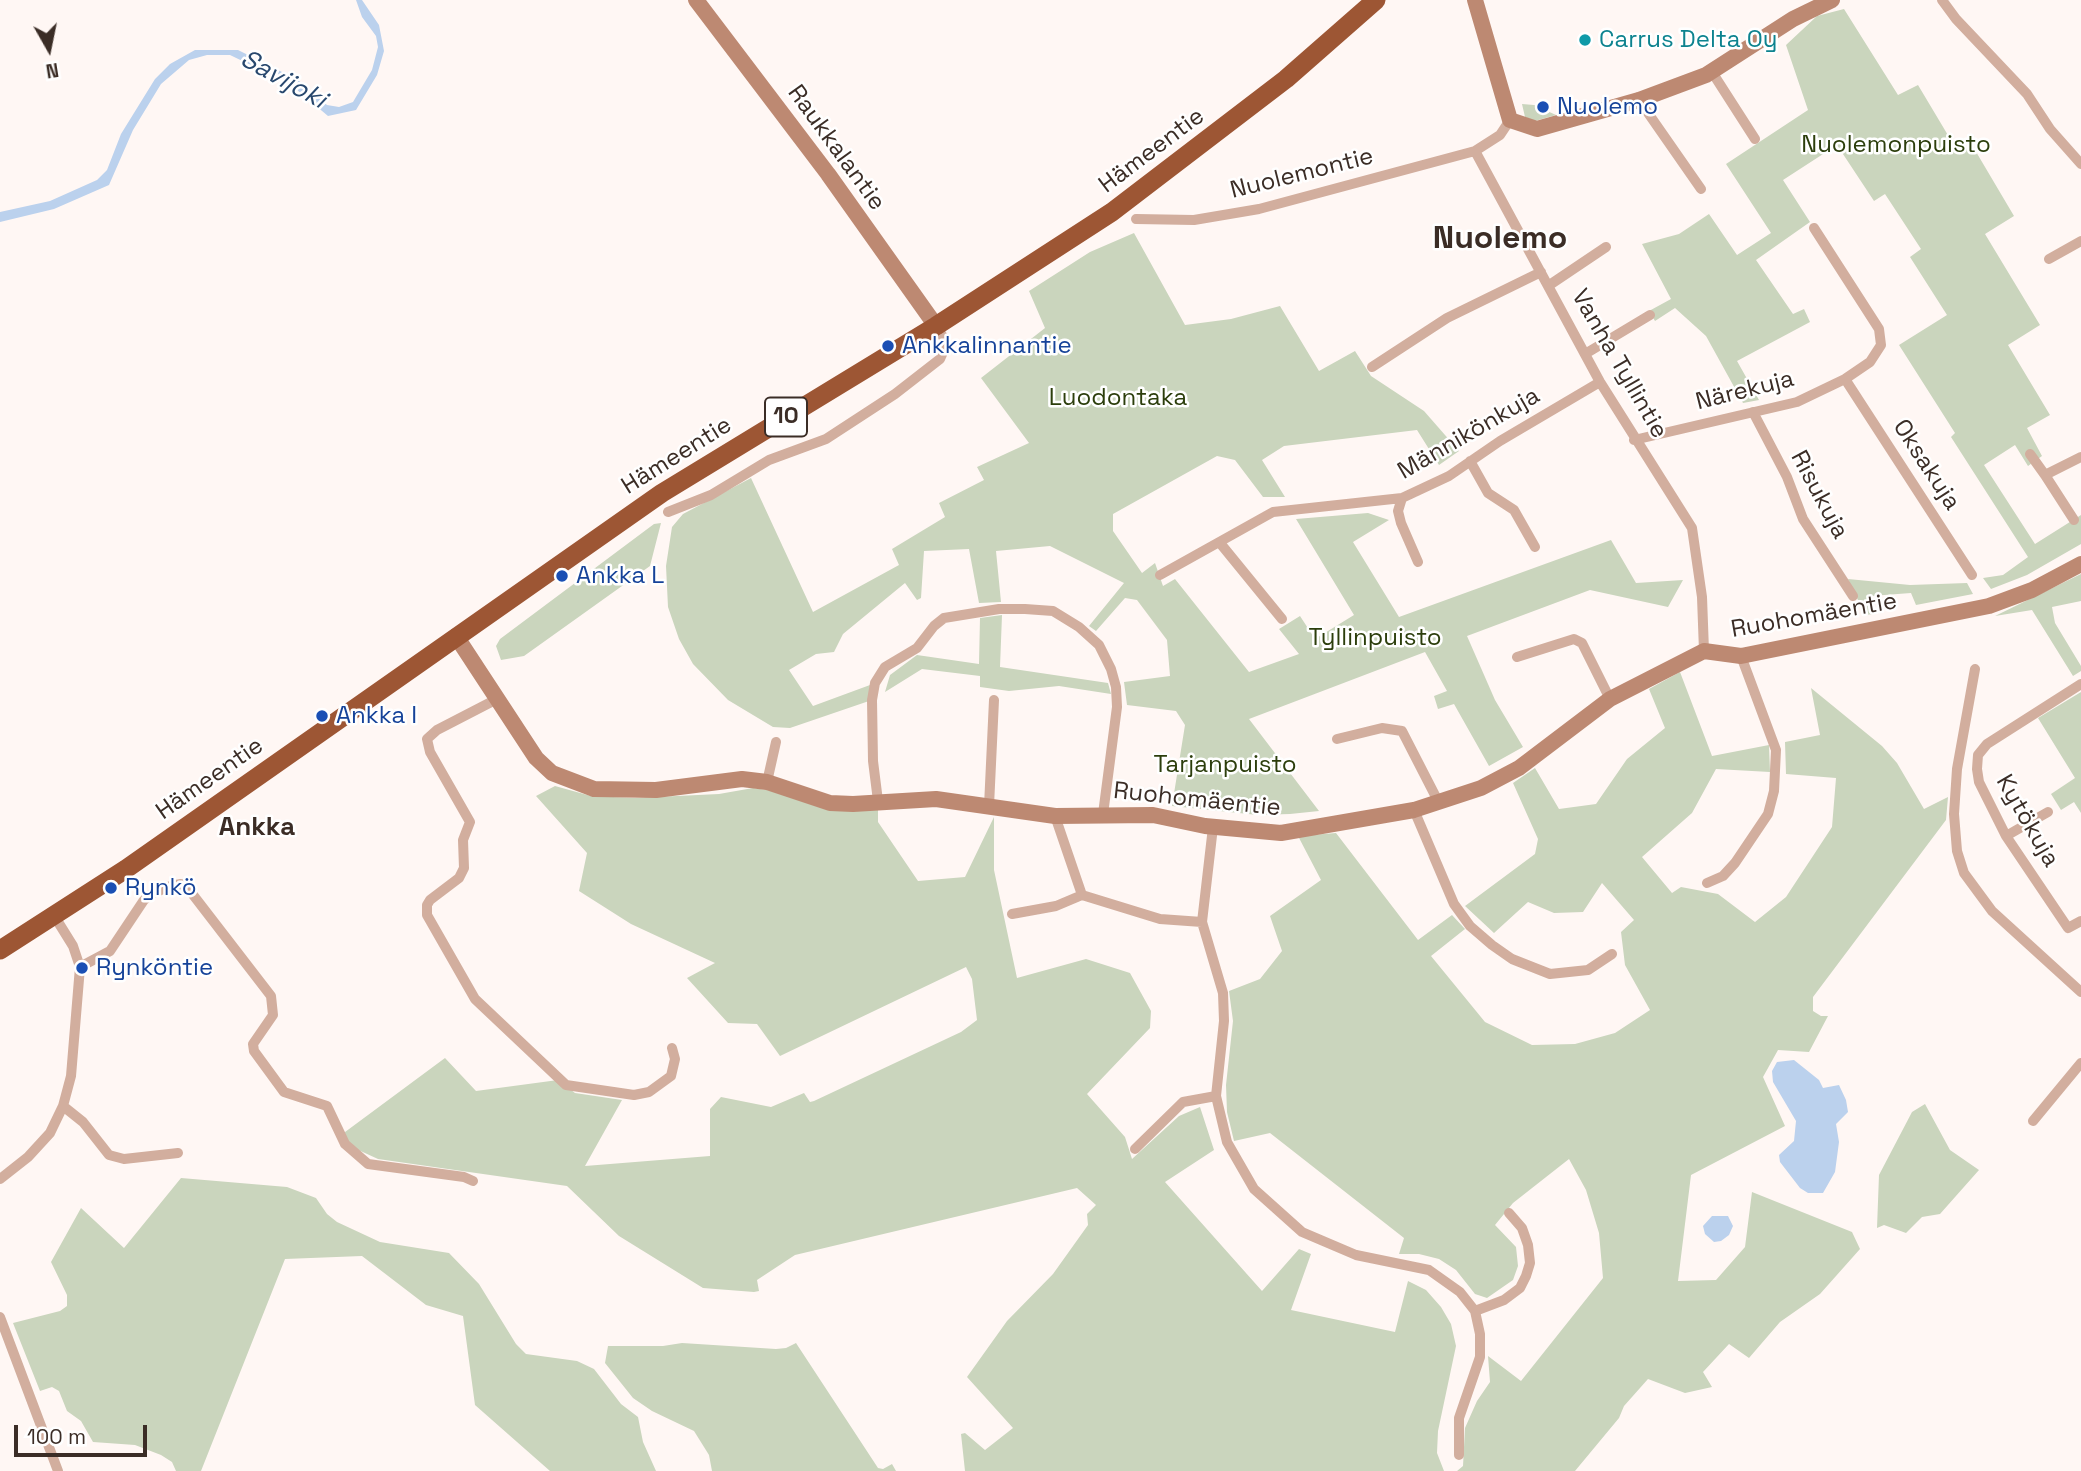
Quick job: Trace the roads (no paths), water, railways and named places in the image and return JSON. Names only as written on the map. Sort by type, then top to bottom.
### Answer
[{"type":"highway","name":"Hämeentie","points":[[0,950],[55,917],[662,493],[936,326],[1112,212],[1197,150],[1286,79],[1376,0]]},
{"type":"street","name":"Raukkalantie","points":[[696,0],[828,174],[936,326]]},
{"type":"street","points":[[1475,0],[1510,120],[1527,128],[1544,128],[1639,100],[1712,72],[1793,19],[1832,0]]},
{"type":"street","points":[[1942,0],[1956,19],[2027,94],[2050,130],[2081,164]]},
{"type":"street","points":[[1712,72],[1755,139]]},
{"type":"street","points":[[1639,100],[1701,189]]},
{"type":"street","points":[[1475,151],[1500,135],[1510,120]]},
{"type":"street","name":"Nuolemontie","points":[[1136,219],[1153,221],[1224,217],[1475,151]]},
{"type":"street","name":"Vanha Tyllintie","points":[[1475,151],[1600,383],[1692,528],[1702,597],[1704,651]]},
{"type":"street","name":"Närekuja","points":[[1634,440],[1797,402],[1845,379],[1871,362],[1881,345],[1881,335],[1814,228]]},
{"type":"street","points":[[2049,259],[2081,241]]},
{"type":"street","points":[[1548,286],[1606,247]]},
{"type":"street","points":[[1372,367],[1447,318],[1541,272]]},
{"type":"street","points":[[1585,354],[1650,315]]},
{"type":"street","points":[[668,512],[710,495],[769,460],[826,439],[895,394],[940,359],[947,343],[936,326]]},
{"type":"street","name":"Oksakuja","points":[[1845,379],[1972,575]]},
{"type":"street","name":"Männikönkuja","points":[[1160,575],[1273,512],[1402,498],[1449,476],[1600,383]]},
{"type":"street","name":"Risukuja","points":[[1753,412],[1787,477],[1803,519],[1853,596]]},
{"type":"street","points":[[2031,454],[2074,520]]},
{"type":"street","points":[[2045,475],[2081,457]]},
{"type":"street","points":[[1470,461],[1488,493],[1514,510],[1535,547]]},
{"type":"street","points":[[1402,498],[1398,511],[1401,523],[1418,562]]},
{"type":"street","points":[[1220,543],[1282,619]]},
{"type":"street","name":"Ruohomäentie","points":[[456,636],[536,758],[552,773],[594,789],[622,792],[742,779],[767,782],[831,803],[936,799],[1055,816],[1153,815],[1213,827],[1281,833],[1414,810],[1481,789],[1519,768],[1610,699],[1704,651],[1741,656],[1989,607],[2032,590],[2081,564]]},
{"type":"street","points":[[878,801],[873,761],[872,700],[875,683],[885,667],[917,648],[933,626],[944,618],[999,609],[1026,609],[1053,611],[1079,627],[1099,645],[1111,669],[1116,687],[1117,707],[1103,814]]},
{"type":"street","points":[[1517,657],[1574,639],[1582,643],[1610,699]]},
{"type":"street","points":[[1707,883],[1723,876],[1735,863],[1768,814],[1774,792],[1776,750],[1741,656]]},
{"type":"street","points":[[1975,669],[1960,746],[1954,814],[1956,852],[1964,873],[1992,911],[2081,992]]},
{"type":"street","name":"Kytökuja","points":[[2081,684],[2036,710],[1983,748],[1978,755],[1979,782],[2006,836],[2068,928],[2081,921]]},
{"type":"street","points":[[497,699],[437,730],[427,739],[430,752],[470,822],[463,841],[464,868],[459,878],[430,900],[427,915],[475,999],[566,1085],[634,1095],[649,1092],[671,1076],[675,1059],[672,1048]]},
{"type":"street","points":[[989,806],[994,699]]},
{"type":"street","points":[[1337,739],[1382,728],[1402,732],[1439,803]]},
{"type":"street","points":[[767,782],[776,742]]},
{"type":"street","points":[[1960,746],[1983,748]]},
{"type":"street","points":[[1414,810],[1454,904],[1470,926],[1492,945],[1512,959],[1550,975],[1588,971],[1612,954]]},
{"type":"street","points":[[2006,836],[2048,812]]},
{"type":"street","points":[[1055,816],[1082,895]]},
{"type":"street","points":[[1213,827],[1202,922],[1223,993],[1224,1021],[1216,1096],[1235,1161],[1254,1189],[1275,1211],[1302,1232],[1337,1248],[1429,1270],[1460,1292],[1475,1311],[1480,1334],[1480,1357],[1459,1418],[1459,1455]]},
{"type":"street","points":[[80,967],[110,951],[144,900],[153,893],[181,884],[187,887],[271,996],[273,1015],[253,1044],[254,1051],[285,1092],[327,1106],[337,1133],[356,1157],[368,1164],[464,1177],[473,1181]]},
{"type":"street","points":[[1012,914],[1056,905],[1082,895],[1160,919],[1202,922]]},
{"type":"street","points":[[0,1178],[27,1157],[50,1133],[63,1107],[71,1076],[81,986],[80,967],[73,946],[55,917]]},
{"type":"street","points":[[2033,1121],[2081,1063]]},
{"type":"street","points":[[1135,1149],[1182,1102],[1216,1096]]},
{"type":"street","points":[[63,1107],[83,1122],[109,1156],[124,1159],[178,1153]]},
{"type":"street","points":[[1475,1311],[1504,1300],[1520,1289],[1526,1276],[1530,1263],[1528,1244],[1522,1228],[1509,1213]]},
{"type":"street","points":[[0,1317],[58,1471]]},
{"type":"water","name":"Savijoki","points":[[356,0],[362,0],[379,25],[384,51],[377,75],[356,110],[328,116],[290,84],[230,55],[207,55],[189,60],[161,84],[133,130],[109,185],[54,209],[0,222],[0,212],[50,201],[97,180],[107,170],[121,134],[155,79],[170,64],[195,50],[238,50],[298,80],[327,105],[339,107],[353,102],[372,70],[378,47],[376,36],[362,17]]},
{"type":"water","points":[[1794,1060],[1819,1080],[1823,1088],[1839,1085],[1846,1100],[1848,1112],[1836,1124],[1839,1142],[1835,1172],[1823,1193],[1808,1193],[1800,1188],[1780,1162],[1779,1155],[1794,1141],[1796,1121],[1773,1082],[1772,1071],[1777,1062]]},
{"type":"water","points":[[1712,1216],[1728,1216],[1733,1226],[1729,1235],[1721,1241],[1714,1242],[1705,1234],[1703,1226]]},
{"type":"place","name":"Carrus Delta Oy","points":[[1585,40]]},
{"type":"place","name":"Nuolemo","points":[[1543,107]]},
{"type":"place","name":"Ankkalinnantie","points":[[888,346]]},
{"type":"place","name":"Ankka L","points":[[562,576]]},
{"type":"place","name":"Ankka I","points":[[322,716]]},
{"type":"place","name":"Rynkö","points":[[111,888]]},
{"type":"place","name":"Rynköntie","points":[[82,968]]},
{"type":"district","name":"Nuolemo","points":[[1500,239]]},
{"type":"district","name":"Ankka","points":[[257,828]]},
{"type":"park label","name":"Nuolemonpuisto","points":[[1896,145]]},
{"type":"park label","name":"Luodontaka","points":[[1118,398]]},
{"type":"park label","name":"Tyllinpuisto","points":[[1375,638]]},
{"type":"park label","name":"Tarjanpuisto","points":[[1225,765]]}]
